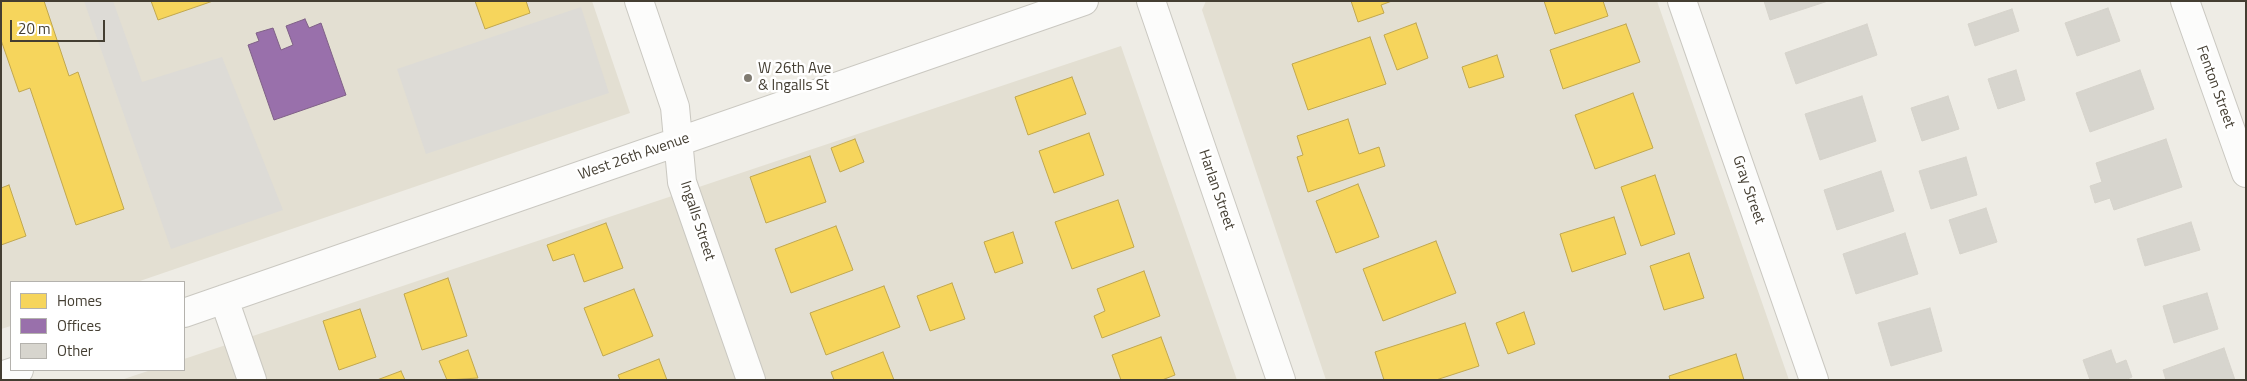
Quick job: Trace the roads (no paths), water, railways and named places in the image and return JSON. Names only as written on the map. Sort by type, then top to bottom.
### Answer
[{"type":"street","name":"Ingalls Street","points":[[639,1],[674,101],[682,182],[751,380]]},
{"type":"street","name":"West 26th Avenue","points":[[185,312],[1084,1]]},
{"type":"street","name":"Harlan Street","points":[[1151,1],[1281,380]]},
{"type":"street","name":"Gray Street","points":[[1682,1],[1814,380]]},
{"type":"street","name":"Fenton Street","points":[[2185,1],[2246,173]]},
{"type":"street","points":[[224,298],[252,380]]},
{"type":"street","points":[[1,376],[16,371]]},
{"type":"place","name":"W 26th Ave & Ingalls St","points":[[748,78]]}]
